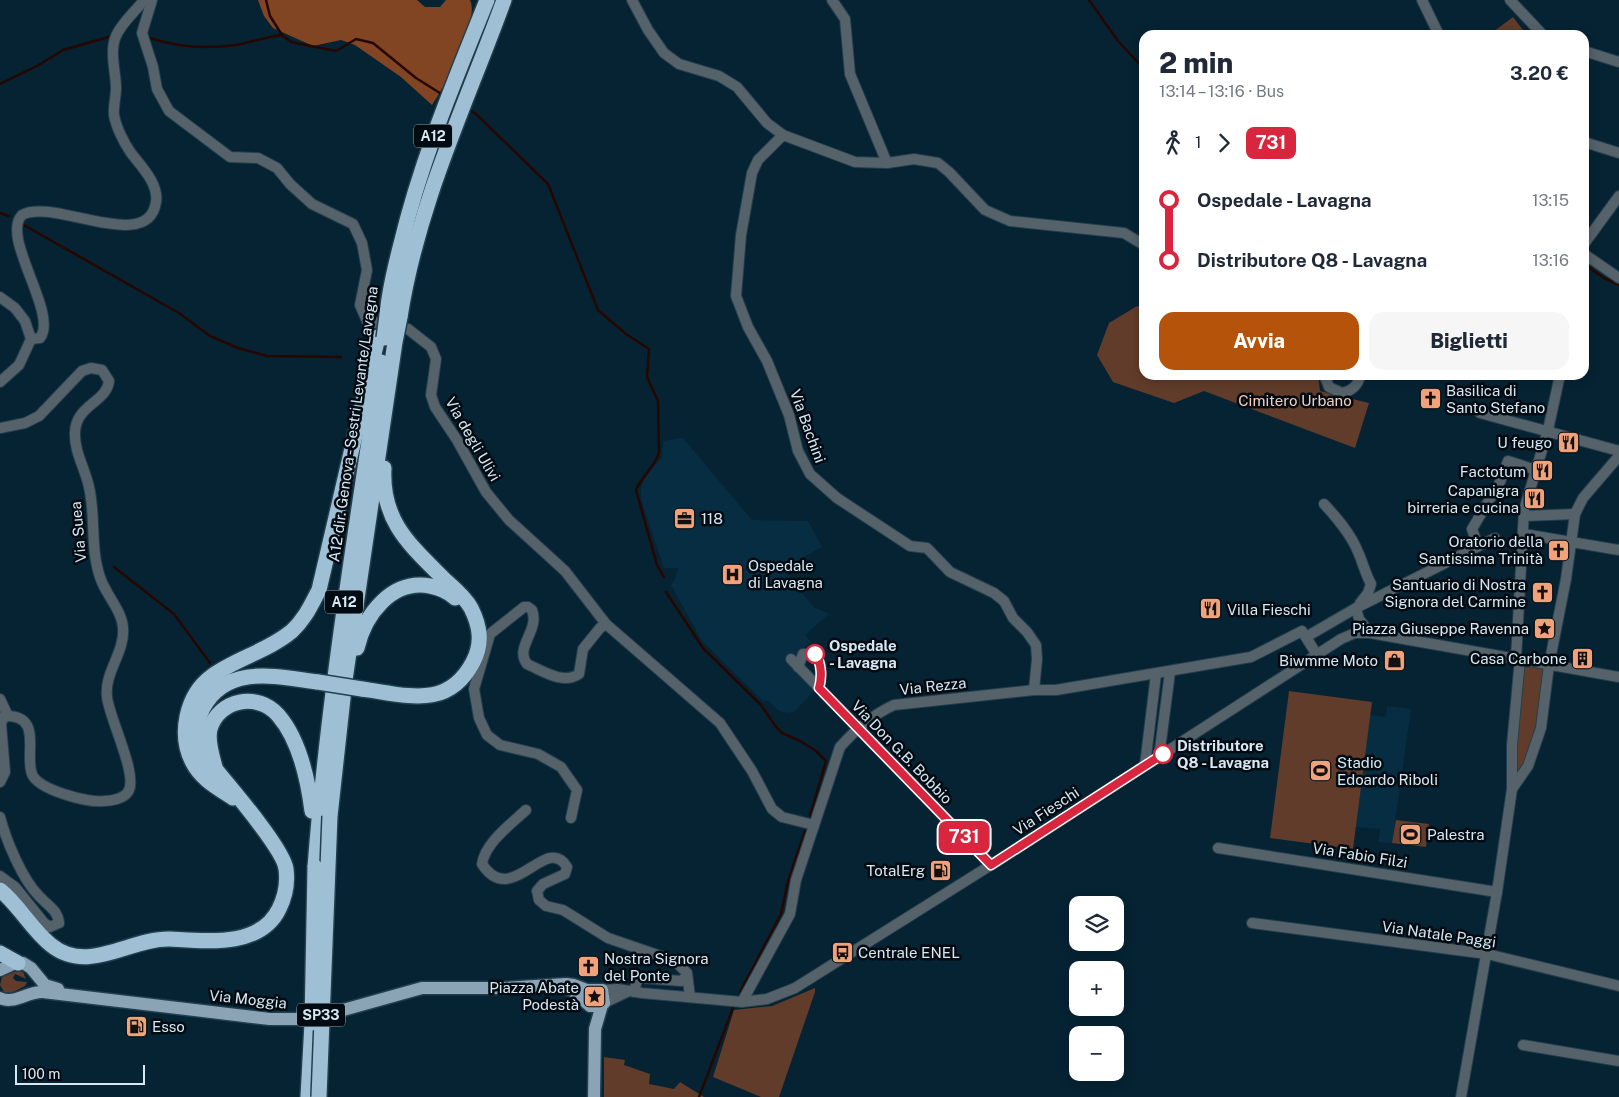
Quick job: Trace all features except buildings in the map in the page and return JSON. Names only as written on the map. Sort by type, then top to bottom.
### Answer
[{"type":"highway","name":"A12 dir. Genova - Sestri Levante/Lavagna","points":[[400,277],[408,211],[430,143],[487,0]]},
{"type":"highway","name":"A12","points":[[319,1097],[330,816],[345,680],[388,389],[386,339],[390,312],[400,277],[446,148],[504,2]]},
{"type":"highway","name":"A12 dir. Genova - Sestri Levante/Lavagna","points":[[315,863],[321,784],[340,635],[386,339]]},
{"type":"highway","points":[[242,804],[208,782],[193,763],[185,740],[187,715],[196,695],[211,677],[272,644],[291,631],[305,617],[319,590],[386,339]]},
{"type":"highway","points":[[0,890],[50,945],[69,955],[91,958],[154,939],[209,941],[244,938],[273,922],[285,896],[286,868],[275,845],[201,752],[196,732],[198,718],[206,702],[232,679],[246,676],[272,676],[416,697],[433,695],[452,689],[467,672],[476,656],[480,640],[477,620],[469,605],[417,552],[400,532],[391,517],[383,482],[388,389]]},
{"type":"highway","points":[[333,789],[358,646],[362,631],[379,604],[398,590],[420,584],[450,593],[466,609],[473,626],[476,656]]},
{"type":"highway","points":[[215,768],[210,746],[210,729],[220,712],[234,702],[249,700],[266,704],[278,715],[292,740],[308,780],[315,863]]},
{"type":"highway","name":"A12","points":[[308,1097],[315,863]]},
{"type":"highway","points":[[0,953],[18,963]]},
{"type":"main road","points":[[0,970],[18,963]]},
{"type":"main road","name":"Via Moggia","points":[[18,963],[28,966],[45,985],[82,996]]},
{"type":"main road","points":[[28,994],[34,986],[35,975]]},
{"type":"main road","name":"Via Moggia","points":[[0,998],[12,1000],[39,992],[270,1019],[298,1019],[336,1012],[422,988],[574,985],[586,998],[590,1006],[603,1004]]},
{"type":"main road","points":[[593,1064],[596,1019],[603,1004],[602,990]]},
{"type":"main road","name":"Via Moggia","points":[[586,998],[602,990]]},
{"type":"main road","points":[[586,998],[593,1064],[594,1097]]},
{"type":"street","points":[[31,339],[36,340],[42,335],[43,326],[14,245],[12,228],[14,222],[23,214],[51,211],[115,225],[140,221],[154,212],[157,200],[153,186],[146,172],[130,152],[114,114],[116,86],[113,49],[115,38],[144,0]]},
{"type":"street","name":"Via degli Ulivi","points":[[152,0],[142,33],[153,67],[157,89],[169,111],[230,156],[258,158],[277,168],[290,184],[312,204],[353,224],[362,243],[367,270],[360,305],[367,321],[408,329],[431,348],[436,359],[431,395],[435,407],[457,440],[486,492],[509,520],[565,571],[606,624],[720,723],[752,771],[772,809],[782,817],[814,825]]},
{"type":"street","points":[[632,0],[648,30],[664,53],[679,64],[719,76],[736,87],[766,123],[783,135],[855,162],[887,163],[914,159],[938,163],[985,210],[1010,221],[1124,233],[1139,242]]},
{"type":"street","points":[[832,0],[845,19],[850,74],[887,163]]},
{"type":"street","points":[[1422,0],[1437,30]]},
{"type":"street","points":[[1510,0],[1537,30]]},
{"type":"street","points":[[1589,53],[1619,62]]},
{"type":"street","name":"Via Bachini","points":[[783,135],[758,160],[752,173],[741,235],[736,296],[748,327],[767,360],[789,415],[798,451],[810,474],[837,498],[910,546],[927,548],[950,572],[994,593],[1004,600],[1013,618],[1027,632],[1036,645],[1037,659],[1034,690]]},
{"type":"street","points":[[1589,144],[1619,153]]},
{"type":"street","points":[[1589,237],[1619,196]]},
{"type":"street","points":[[1589,257],[1619,278]]},
{"type":"street","points":[[0,297],[15,308],[25,321],[31,339],[19,365],[0,382]]},
{"type":"street","name":"Via Suea","points":[[0,428],[25,423],[39,416],[82,371],[91,368],[102,370],[109,381],[108,388],[80,415],[75,430],[75,443],[89,486],[94,522],[95,561],[102,582],[123,627],[122,644],[107,682],[107,698],[113,725],[128,764],[131,784],[128,792],[119,798],[103,802],[86,800],[39,783],[33,777],[30,768],[32,745],[29,730],[22,719],[8,716]]},
{"type":"street","points":[[1326,380],[1329,387],[1342,393],[1349,391],[1360,380]]},
{"type":"street","points":[[1461,1097],[1497,892],[1512,789],[1512,745],[1524,516],[1548,430],[1559,380]]},
{"type":"street","points":[[1480,413],[1548,430],[1619,451]]},
{"type":"street","points":[[1512,789],[1528,766],[1541,728],[1549,664],[1575,514],[1583,498],[1619,456]]},
{"type":"street","points":[[1478,546],[1472,529],[1500,482],[1508,461],[1536,470]]},
{"type":"street","points":[[1324,504],[1338,520],[1358,552],[1363,570],[1371,584],[1368,593],[1356,608]]},
{"type":"street","points":[[1524,516],[1575,514]]},
{"type":"street","points":[[1524,534],[1619,550]]},
{"type":"street","points":[[1317,655],[1306,637],[1356,608],[1494,538]]},
{"type":"street","points":[[571,818],[577,790],[569,776],[561,767],[538,754],[500,745],[488,735],[479,718],[474,689],[475,679],[482,665],[490,634],[524,607],[532,610],[535,622],[522,653],[523,658],[527,664],[563,679],[572,679],[579,674],[583,649],[600,628],[606,624]]},
{"type":"street","points":[[1356,608],[1359,619],[1370,633]]},
{"type":"street","name":"Via Rezza","points":[[742,1002],[790,914],[796,880],[840,747],[858,728],[876,714],[894,705],[1034,690],[1056,690],[1170,672],[1252,657],[1302,631],[1306,637]]},
{"type":"street","name":"Via Fieschi","points":[[635,992],[742,1002],[767,999],[795,988],[991,865],[1341,639],[1355,633],[1370,633],[1619,677]]},
{"type":"street","name":"Via Don G.B. Bobbio","points":[[819,688],[821,674],[818,657],[811,653],[803,654],[795,663],[819,688],[991,865]]},
{"type":"street","points":[[1159,756],[1170,672]]},
{"type":"street","points":[[1145,765],[1156,674]]},
{"type":"street","points":[[0,699],[8,716],[4,716],[1,724],[4,772],[0,782]]},
{"type":"street","points":[[526,810],[505,830],[483,857],[482,864],[488,873],[497,878],[508,880],[546,859],[557,858],[567,867],[565,874],[543,884],[537,891],[539,900],[546,906],[563,910],[608,938],[675,962],[685,969],[687,973],[686,977],[690,982],[690,997]]},
{"type":"street","points":[[0,817],[27,882],[54,910],[59,923],[50,927],[44,923],[15,887],[0,876]]},
{"type":"street","name":"Via Fabio Filzi","points":[[1218,848],[1497,892]]},
{"type":"street","name":"Via Natale Paggi","points":[[1252,922],[1486,954],[1619,986]]},
{"type":"street","points":[[635,992],[638,980],[642,978],[681,981],[686,977]]},
{"type":"street","name":"Via Moggia","points":[[602,990],[617,989],[635,992]]},
{"type":"street","name":"Via Moggia","points":[[603,1004],[635,992]]},
{"type":"street","points":[[1523,1045],[1619,1060]]},
{"type":"shaded area","points":[[258,0],[417,0],[425,7],[440,7],[446,0],[470,0],[472,10],[460,53],[432,105],[401,77],[355,45],[341,40],[313,46],[273,28],[264,16]]},
{"type":"shaded area","name":"Ospedale di Lavagna","points":[[683,438],[752,520],[808,521],[822,547],[782,569],[814,607],[829,614],[805,635],[811,642],[788,662],[814,691],[795,711],[789,713],[779,711],[767,700],[764,702],[702,641],[671,585],[678,568],[664,568],[641,499],[641,488],[647,473],[662,458],[663,441]]},
{"type":"shaded area","points":[[1387,706],[1411,709],[1392,843],[1378,842],[1380,829],[1355,827],[1370,715],[1386,717]]},
{"type":"green space","points":[[1513,17],[1523,30],[1496,30]]},
{"type":"green space","name":"Cimitero Urbano","points":[[1139,307],[1139,380],[1319,380],[1320,391],[1369,403],[1355,448],[1204,391],[1174,403],[1113,382],[1097,355],[1109,323]]},
{"type":"green space","points":[[1522,662],[1546,666],[1538,728],[1529,757],[1514,785]]},
{"type":"green space","name":"Stadio Edoardo Riboli","points":[[1289,691],[1372,702],[1353,849],[1270,838]]},
{"type":"green space","name":"Palestra","points":[[1396,820],[1429,824],[1426,847],[1392,843]]},
{"type":"green space","points":[[18,970],[23,972],[26,979],[15,974],[13,978],[16,981],[27,982],[25,986],[11,993],[4,992],[0,985],[2,977]]},
{"type":"green space","points":[[815,988],[779,1097],[761,1097],[713,1077],[734,1010],[772,1006]]},
{"type":"green space","points":[[604,1057],[625,1060],[624,1065],[650,1074],[649,1084],[674,1089],[680,1082],[704,1097],[604,1097]]},
{"type":"waterway","points":[[266,0],[270,16],[282,35],[291,42],[336,51],[356,39],[373,43],[416,78],[443,95]]},
{"type":"waterway","points":[[1089,0],[1118,41],[1139,64]]},
{"type":"waterway","points":[[150,38],[182,45],[215,47],[236,45],[282,35]]},
{"type":"waterway","points":[[0,84],[37,66],[63,50],[112,36]]},
{"type":"waterway","points":[[468,109],[476,114],[548,184],[598,310],[626,334],[649,349],[647,377],[658,401],[659,452],[655,462],[636,490],[657,565],[664,577]]},
{"type":"waterway","points":[[0,213],[9,216]]},
{"type":"waterway","points":[[22,224],[179,313],[210,336],[238,348],[267,356],[341,357]]},
{"type":"waterway","points":[[1589,268],[1604,278],[1619,285]]},
{"type":"waterway","points":[[114,567],[174,614],[210,663]]},
{"type":"waterway","points":[[666,592],[703,648],[761,705],[776,727],[782,733],[816,751],[826,761],[810,816]]},
{"type":"waterway","points":[[740,992],[781,914],[788,881],[805,831]]},
{"type":"waterway","points":[[699,1097],[733,1008]]},
{"type":"bus line","name":"731","points":[[815,654],[820,662],[819,688],[991,865],[1163,754]]},
{"type":"place","name":"Basilica di Santo Stefano","points":[[1430,399]]},
{"type":"place","name":"U feugo","points":[[1568,442]]},
{"type":"place","name":"Factotum","points":[[1542,471]]},
{"type":"place","name":"Capanigra birreria e cucina","points":[[1535,499]]},
{"type":"place","name":"118","points":[[685,518]]},
{"type":"place","name":"Oratorio della Santissima Trinità","points":[[1559,550]]},
{"type":"place","name":"Ospedale di Lavagna","points":[[732,574]]},
{"type":"place","name":"Santuario di Nostra Signora del Carmine","points":[[1542,593]]},
{"type":"place","name":"Villa Fieschi","points":[[1211,609]]},
{"type":"place","name":"Piazza Giuseppe Ravenna","points":[[1545,628]]},
{"type":"place","name":"Ospedale - Lavagna","points":[[815,654]]},
{"type":"place","name":"Casa Carbone","points":[[1583,658]]},
{"type":"place","name":"Biwmme Moto","points":[[1394,660]]},
{"type":"place","name":"Distributore Q8 - Lavagna","points":[[1163,754]]},
{"type":"place","name":"Stadio Edoardo Riboli","points":[[1321,771]]},
{"type":"place","name":"Palestra","points":[[1411,834]]},
{"type":"place","name":"TotalErg","points":[[941,870]]},
{"type":"place","name":"Centrale ENEL","points":[[842,952]]},
{"type":"place","name":"Nostra Signora del Ponte","points":[[588,967]]},
{"type":"place","name":"Piazza Abate Podestà","points":[[595,996]]},
{"type":"place","name":"Esso","points":[[136,1026]]}]
